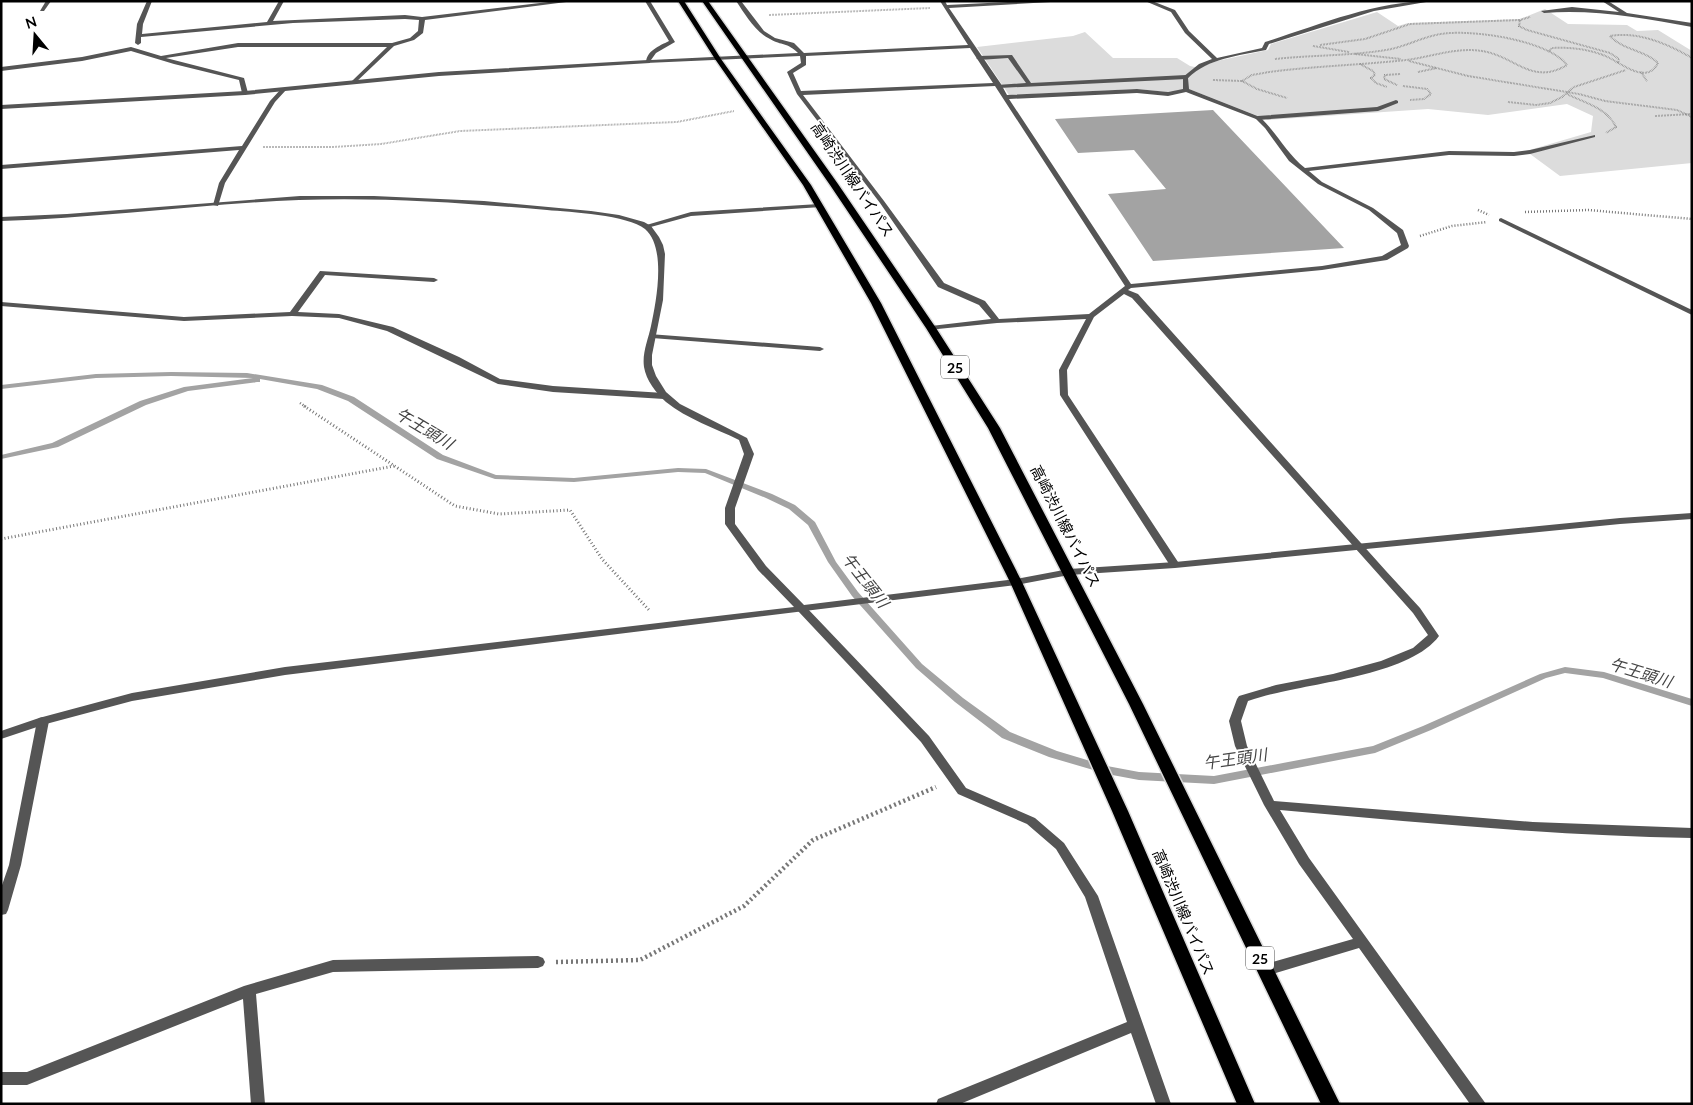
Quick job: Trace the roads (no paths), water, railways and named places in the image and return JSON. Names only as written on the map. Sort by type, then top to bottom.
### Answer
[{"type":"main road","name":"高崎渋川線バイパス","points":[[681,1],[718,58],[807,185],[876,303],[1016,582],[1120,811],[1246,1104]]},
{"type":"main road","name":"高崎渋川線バイパス","points":[[705,1],[746,57],[931,328],[994,428],[1136,704],[1331,1104]]},
{"type":"street","points":[[42,10],[49,1]]},
{"type":"street","points":[[132,49],[138,43],[140,24],[150,1]]},
{"type":"street","points":[[269,23],[282,1]]},
{"type":"street","points":[[138,36],[269,23],[396,17],[422,19],[538,3],[572,1]]},
{"type":"street","points":[[647,1],[672,42],[655,51],[650,56],[648,62]]},
{"type":"street","points":[[738,1],[762,32],[773,39],[792,44],[803,55],[804,64],[790,72],[799,93],[882,202],[941,284],[982,303],[997,321]]},
{"type":"street","points":[[942,1],[1006,97],[1126,288],[1422,616],[1434,636],[1417,651],[1385,664],[1333,678],[1276,689],[1243,700],[1235,721],[1241,746],[1268,800],[1304,861],[1479,1104]]},
{"type":"street","points":[[945,7],[1066,1]]},
{"type":"street","points":[[1147,1],[1173,11],[1187,32],[1216,60]]},
{"type":"street","points":[[1186,90],[1186,77],[1191,71],[1216,60],[1264,49],[1267,43],[1373,10],[1430,1]]},
{"type":"street","points":[[1604,1],[1626,14]]},
{"type":"street","points":[[1544,11],[1572,9],[1626,14],[1692,25]]},
{"type":"street","points":[[159,58],[238,45],[392,45],[412,39],[420,32],[422,19]]},
{"type":"street","points":[[354,82],[392,45]]},
{"type":"street","points":[[1,107],[245,93],[439,74],[972,46]]},
{"type":"street","points":[[1,69],[82,59],[132,49],[159,58],[242,79],[245,93]]},
{"type":"street","points":[[979,58],[1010,56],[1030,85]]},
{"type":"street","points":[[799,93],[1030,85],[1186,77]]},
{"type":"street","points":[[216,205],[222,183],[273,100],[283,90]]},
{"type":"street","points":[[1006,97],[1137,90],[1168,94],[1186,90],[1258,118],[1267,127],[1290,160],[1320,183],[1371,209],[1400,232],[1405,245],[1384,258],[1322,268],[1126,288],[1092,316],[1063,370],[1064,395],[1174,565]]},
{"type":"street","points":[[1258,118],[1378,109],[1399,100]]},
{"type":"street","points":[[1304,170],[1449,154],[1514,154],[1530,152],[1593,136]]},
{"type":"street","points":[[1,167],[245,148]]},
{"type":"street","points":[[1,219],[216,205],[262,200],[330,198],[421,200],[576,211],[621,218],[647,226],[691,214],[819,206]]},
{"type":"street","points":[[1501,220],[1692,313]]},
{"type":"street","points":[[647,226],[660,246],[660,286],[648,352],[648,369],[664,396]]},
{"type":"street","points":[[292,314],[323,273],[434,280]]},
{"type":"street","points":[[1,304],[184,319],[292,314],[339,316],[390,329],[456,359],[498,381],[553,389],[664,396],[697,416],[743,438],[749,454],[730,508],[730,524],[762,568],[926,739],[962,791],[1031,821],[1060,846],[1091,896],[1164,1104]]},
{"type":"street","points":[[931,328],[997,321],[1092,316]]},
{"type":"street","points":[[652,336],[820,349]]},
{"type":"street","points":[[1,735],[43,721],[132,697],[285,671],[1016,582],[1069,572],[1174,565],[1620,521],[1692,516]]},
{"type":"street","points":[[1,910],[15,865],[43,721]]},
{"type":"street","points":[[1268,800],[1456,822],[1648,833],[1692,833]]},
{"type":"street","points":[[1266,970],[1362,942]]},
{"type":"street","points":[[1,1079],[26,1078],[249,990],[333,966],[538,962]]},
{"type":"street","points":[[249,990],[258,1104]]},
{"type":"street","points":[[943,1104],[1135,1025]]},
{"type":"waterway","name":"午王頭川","points":[[1,387],[96,376],[171,374],[247,375],[319,387],[351,399],[440,457],[495,477],[574,480],[678,470],[706,471],[792,507],[812,524],[832,562],[855,594],[919,666],[959,700],[1006,735],[1053,754],[1107,770],[1139,776],[1214,780],[1375,749],[1543,676],[1565,670],[1604,675],[1692,703]]},
{"type":"waterway","points":[[1,457],[55,445],[143,403],[187,389],[257,380]]}]
